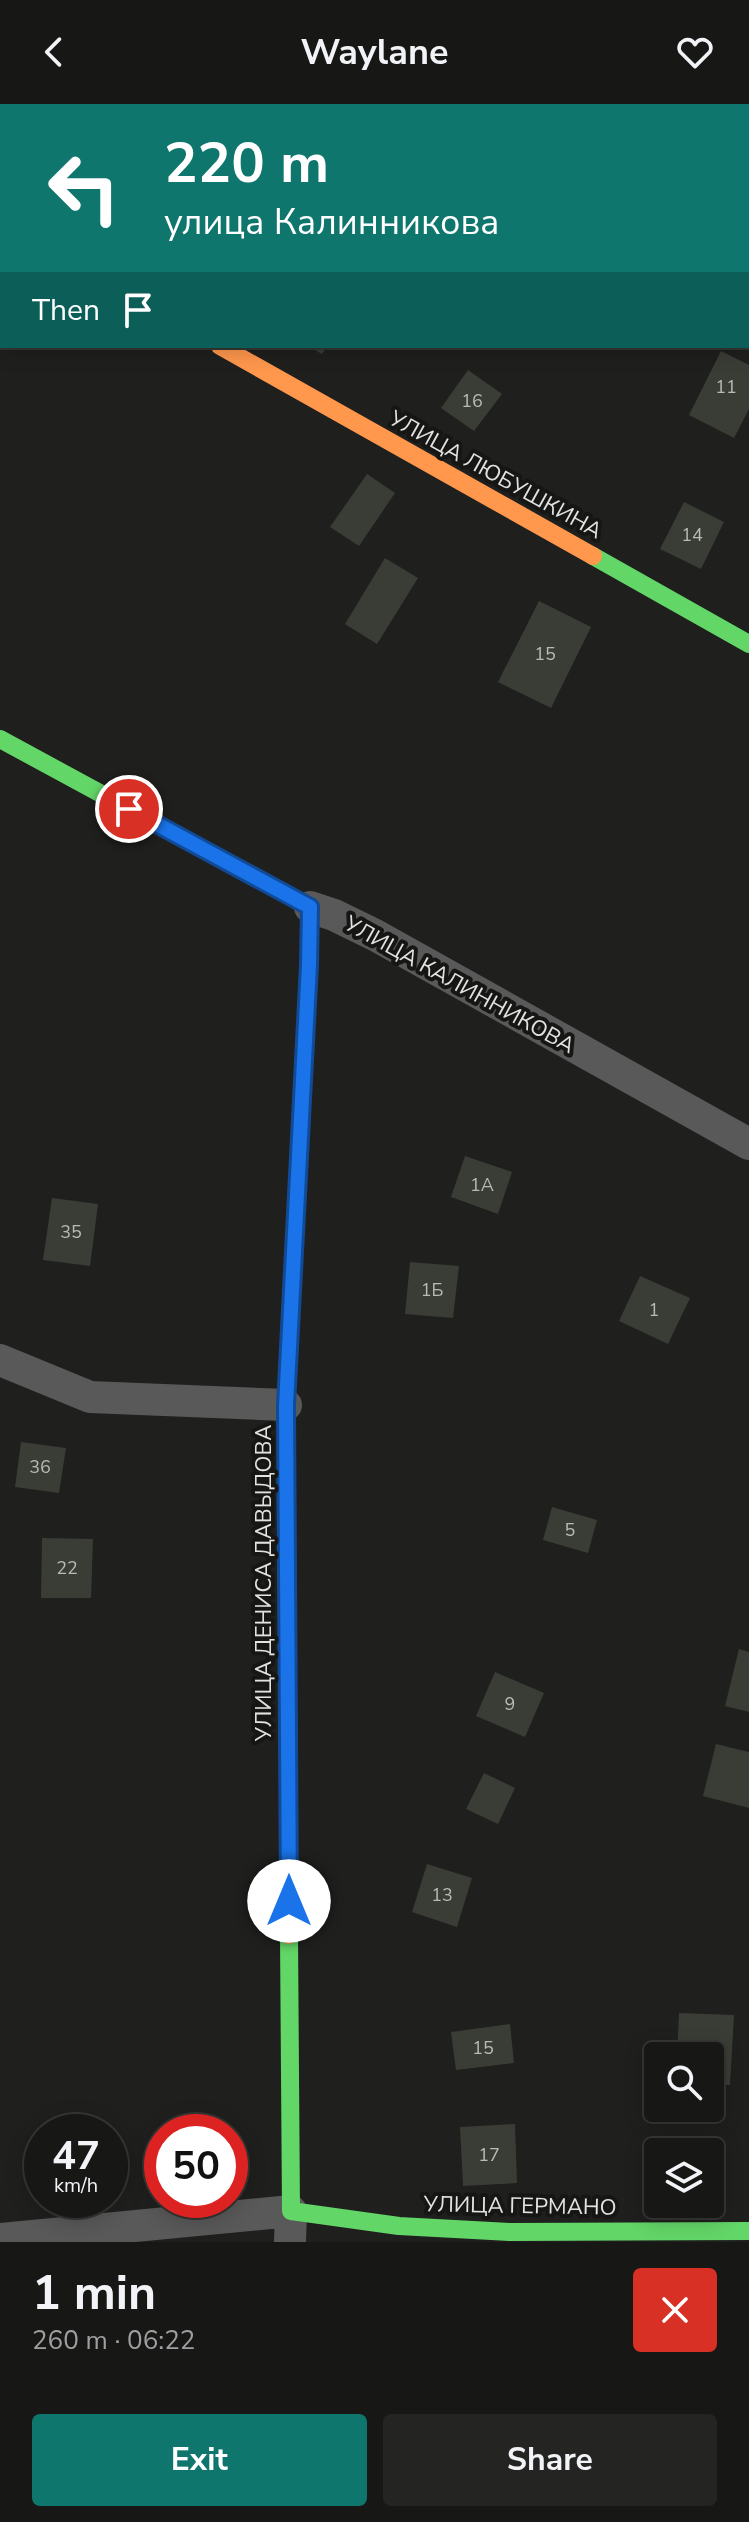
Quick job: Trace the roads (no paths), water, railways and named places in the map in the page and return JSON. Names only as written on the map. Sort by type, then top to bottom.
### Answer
[{"type":"main road","name":"УЛИЦА ЛЮБУШКИНА","points":[[224,348],[749,644]]},
{"type":"main road","name":"УЛИЦА КАЛИННИКОВА","points":[[0,739],[310,907]]},
{"type":"main road","name":"УЛИЦА ДЕНИСА ДАВЫДОВА","points":[[290,2226],[286,1405],[310,907]]},
{"type":"main road","name":"УЛИЦА ГЕРМАНО","points":[[290,2226],[399,2226],[510,2232],[749,2231]]},
{"type":"street","name":"УЛИЦА КАЛИННИКОВА","points":[[310,907],[375,935],[749,1144]]},
{"type":"street","points":[[0,1360],[90,1397],[286,1405]]},
{"type":"street","points":[[0,2239],[290,2226]]}]
